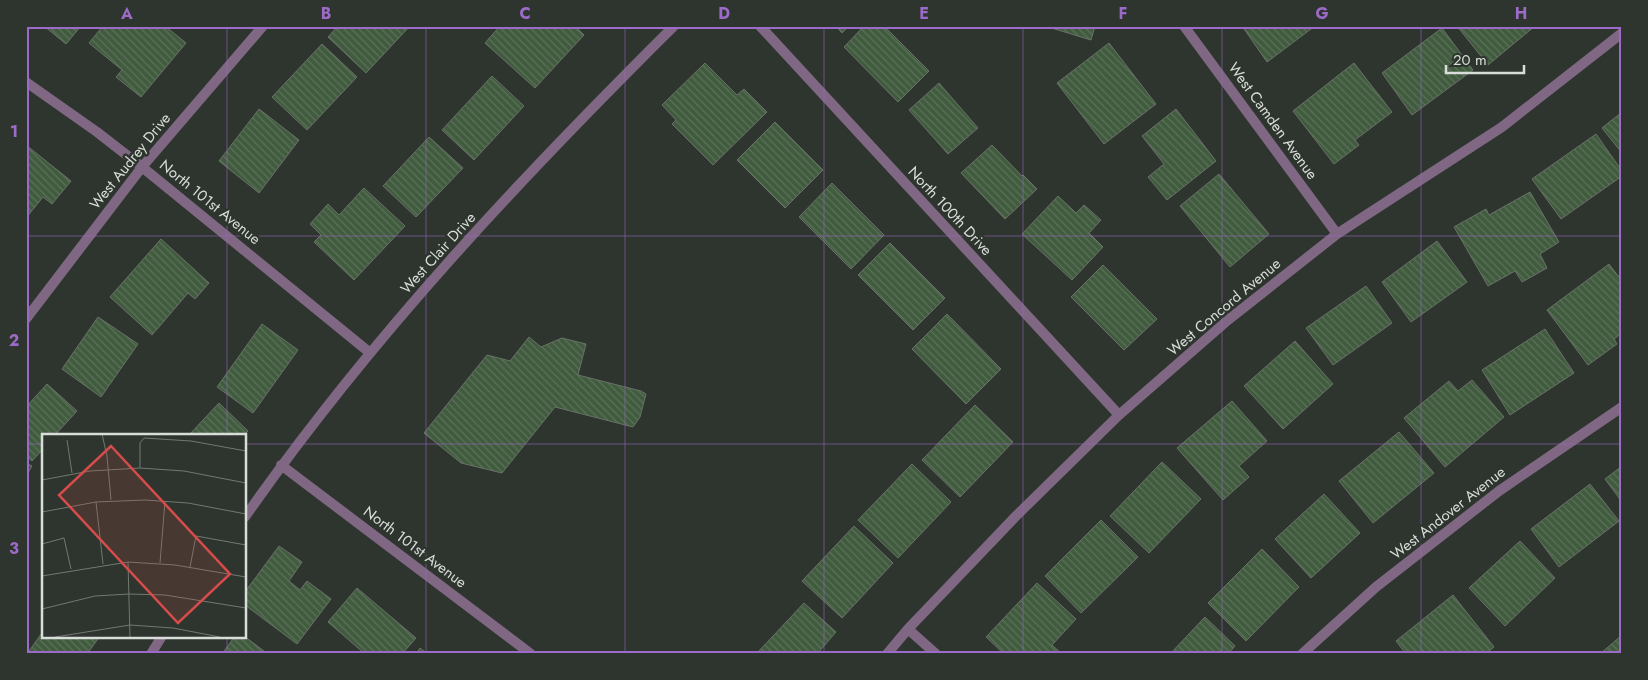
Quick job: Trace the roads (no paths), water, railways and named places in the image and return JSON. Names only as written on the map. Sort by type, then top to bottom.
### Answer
[{"type":"street","name":"West Audrey Drive","points":[[26,319],[142,166],[263,26]]},
{"type":"street","name":"West Clair Drive","points":[[246,516],[281,465],[369,352],[571,129],[674,26]]},
{"type":"street","name":"North 100th Drive","points":[[760,26],[1119,416]]},
{"type":"street","name":"West Camden Avenue","points":[[1184,26],[1337,234]]},
{"type":"street","name":"West Concord Avenue","points":[[887,654],[908,629],[1016,516],[1119,416],[1228,320],[1337,234],[1502,126],[1622,33]]},
{"type":"street","name":"North 101st Avenue","points":[[26,82],[98,132],[142,166],[369,352]]},
{"type":"street","name":"West Andover Avenue","points":[[1302,654],[1376,587],[1499,491],[1622,407]]},
{"type":"street","name":"North 101st Avenue","points":[[281,465],[531,654]]},
{"type":"street","points":[[908,629],[936,654]]},
{"type":"street","points":[[151,654],[161,638]]}]
